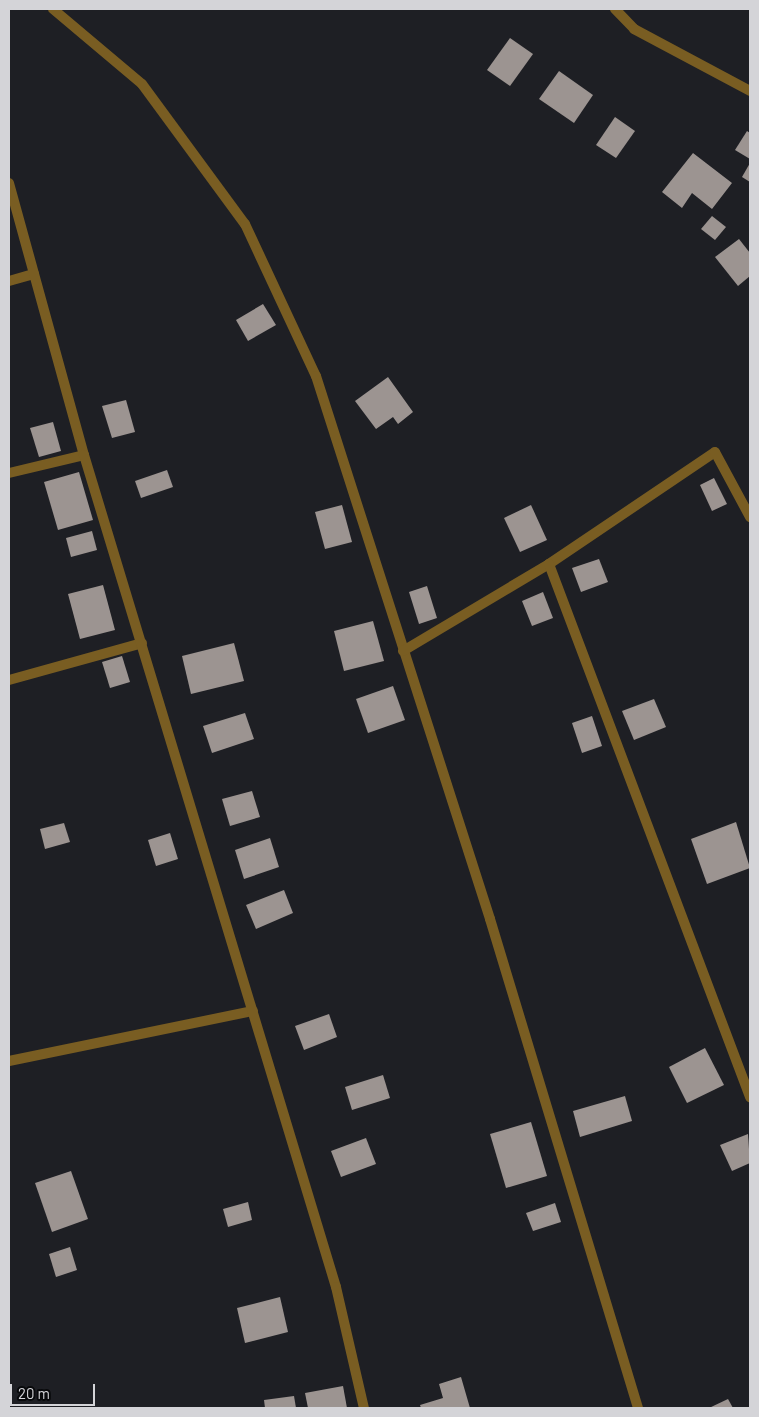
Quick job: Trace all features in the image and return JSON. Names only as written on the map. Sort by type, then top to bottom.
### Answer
[{"type":"street","points":[[53,9],[142,84],[245,224],[316,376],[490,919],[638,1408]]},
{"type":"street","points":[[615,9],[634,29],[750,91]]},
{"type":"street","points":[[9,183],[84,455],[336,1287],[364,1408]]},
{"type":"street","points":[[9,281],[34,274]]},
{"type":"street","points":[[403,651],[549,564],[715,452],[750,517]]},
{"type":"street","points":[[9,473],[84,455]]},
{"type":"street","points":[[549,564],[750,1096]]},
{"type":"street","points":[[9,680],[142,643]]},
{"type":"street","points":[[9,1061],[253,1011]]},
{"type":"building","points":[[510,38],[533,54],[510,86],[487,70]]},
{"type":"building","points":[[559,71],[593,95],[574,123],[539,99]]},
{"type":"building","points":[[615,117],[635,131],[616,158],[596,145]]},
{"type":"building","points":[[747,131],[750,133],[750,159],[735,150]]},
{"type":"building","points":[[693,153],[732,183],[712,209],[692,193],[682,208],[662,192]]},
{"type":"building","points":[[750,163],[750,182],[742,177]]},
{"type":"building","points":[[712,216],[726,227],[715,240],[701,229]]},
{"type":"building","points":[[739,239],[750,253],[750,276],[738,286],[715,257]]},
{"type":"building","points":[[263,304],[276,325],[248,341],[236,320]]},
{"type":"building","points":[[388,377],[413,412],[398,424],[393,417],[376,429],[355,401]]},
{"type":"building","points":[[126,400],[135,432],[112,438],[102,406]]},
{"type":"building","points":[[53,422],[61,451],[39,457],[30,428]]},
{"type":"building","points":[[167,470],[173,487],[141,498],[135,481]]},
{"type":"building","points":[[79,472],[93,520],[58,530],[44,482]]},
{"type":"building","points":[[714,478],[727,504],[712,511],[700,485]]},
{"type":"building","points":[[342,505],[352,542],[325,549],[315,512]]},
{"type":"building","points":[[531,505],[547,540],[520,552],[504,518]]},
{"type":"building","points":[[92,531],[97,550],[71,557],[66,538]]},
{"type":"building","points":[[599,559],[608,582],[581,592],[572,568]]},
{"type":"building","points":[[103,585],[115,630],[80,639],[68,594]]},
{"type":"building","points":[[427,586],[437,618],[419,624],[409,592]]},
{"type":"building","points":[[543,592],[553,618],[532,626],[522,601]]},
{"type":"building","points":[[373,621],[384,661],[344,671],[334,631]]},
{"type":"building","points":[[234,643],[244,681],[191,694],[182,656]]},
{"type":"building","points":[[122,656],[130,682],[110,688],[102,662]]},
{"type":"building","points":[[393,686],[405,720],[368,733],[356,699]]},
{"type":"building","points":[[654,699],[666,727],[634,740],[622,711]]},
{"type":"building","points":[[245,713],[254,739],[212,753],[203,726]]},
{"type":"building","points":[[592,716],[602,746],[582,753],[572,723]]},
{"type":"building","points":[[252,791],[260,817],[230,826],[222,799]]},
{"type":"building","points":[[736,822],[750,868],[707,884],[691,839]]},
{"type":"building","points":[[64,823],[70,842],[45,849],[40,829]]},
{"type":"building","points":[[170,833],[178,859],[156,866],[148,840]]},
{"type":"building","points":[[270,838],[279,867],[244,879],[235,850]]},
{"type":"building","points":[[284,890],[293,913],[256,929],[246,905]]},
{"type":"building","points":[[329,1014],[337,1037],[304,1050],[295,1026]]},
{"type":"building","points":[[705,1048],[724,1085],[687,1103],[669,1067]]},
{"type":"building","points":[[383,1075],[390,1098],[352,1110],[345,1087]]},
{"type":"building","points":[[625,1096],[632,1121],[580,1137],[573,1111]]},
{"type":"building","points":[[531,1122],[547,1176],[506,1188],[490,1134]]},
{"type":"building","points":[[748,1134],[750,1163],[732,1171],[720,1145]]},
{"type":"building","points":[[366,1138],[376,1164],[341,1177],[331,1151]]},
{"type":"building","points":[[71,1171],[88,1219],[52,1232],[35,1183]]},
{"type":"building","points":[[248,1202],[252,1220],[228,1227],[223,1209]]},
{"type":"building","points":[[555,1203],[561,1222],[533,1231],[526,1213]]},
{"type":"building","points":[[70,1247],[77,1270],[56,1277],[49,1254]]},
{"type":"building","points":[[280,1297],[288,1332],[245,1343],[237,1308]]},
{"type":"building","points":[[461,1377],[470,1408],[421,1408],[420,1405],[443,1398],[439,1384]]},
{"type":"building","points":[[343,1386],[347,1408],[308,1408],[305,1393]]},
{"type":"building","points":[[294,1396],[296,1408],[265,1408],[264,1400]]},
{"type":"building","points":[[728,1399],[733,1408],[709,1408]]}]
